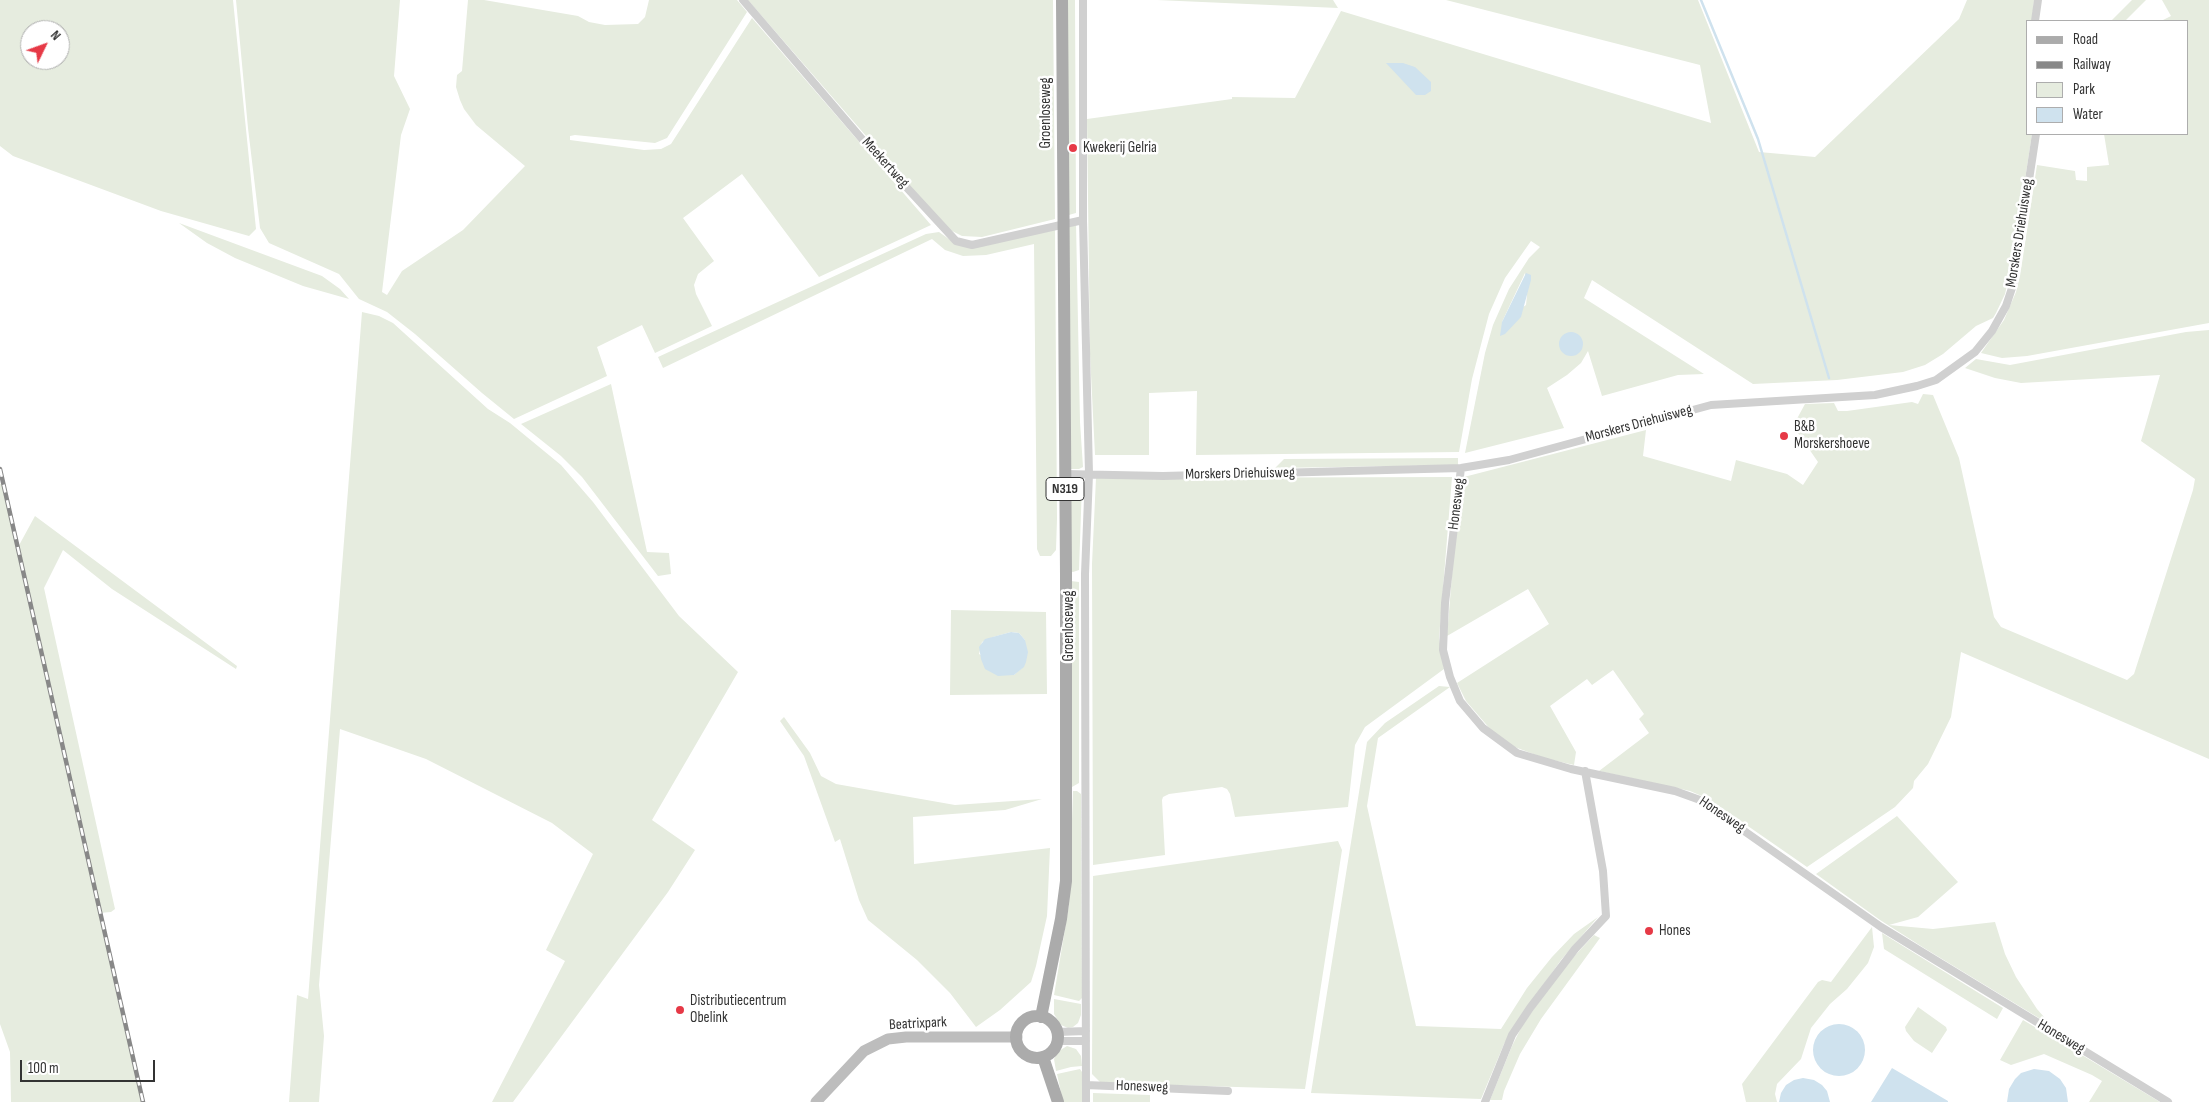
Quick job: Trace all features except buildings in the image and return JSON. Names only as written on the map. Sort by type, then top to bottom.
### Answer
[{"type":"main road","name":"Groenloseweg","points":[[1041,1017],[1061,920],[1066,880],[1062,0]]},
{"type":"main road","points":[[1041,1017],[1051,1022],[1057,1036],[1051,1052],[1043,1057],[1032,1057],[1023,1052],[1017,1037],[1019,1027],[1026,1020],[1041,1017]]},
{"type":"main road","points":[[1043,1057],[1058,1102]]},
{"type":"street","name":"Meekertweg","points":[[743,0],[862,139],[956,241],[972,246],[1063,225]]},
{"type":"street","name":"Groenloseweg","points":[[1083,0],[1083,220],[1089,474],[1085,574],[1086,1102]]},
{"type":"street","points":[[2035,20],[2038,0]]},
{"type":"street","name":"Morskers Driehuisweg","points":[[1064,474],[1164,476],[1461,468],[1509,460],[1711,405],[1875,395],[1936,380],[1972,355],[1992,331],[2006,306],[2013,285],[2036,135]]},
{"type":"street","points":[[1063,225],[1083,220]]},
{"type":"street","name":"Honesweg","points":[[1461,468],[1443,626],[1443,650],[1454,688],[1470,714],[1482,728],[1502,744],[1518,753],[1584,771],[1675,791],[1700,800],[1881,928],[2168,1102]]},
{"type":"street","points":[[1485,1102],[1512,1035],[1575,949],[1606,916],[1603,871],[1584,771]]},
{"type":"street","points":[[1057,1036],[1086,1032]]},
{"type":"street","points":[[1057,1036],[1086,1041]]},
{"type":"street","name":"Beatrixpark","points":[[816,1102],[864,1051],[888,1039],[906,1037],[1017,1037]]},
{"type":"street","name":"Honesweg","points":[[1086,1085],[1228,1090]]},
{"type":"green space","points":[[0,0],[233,0],[256,229],[249,236],[161,211],[13,156],[0,146]]},
{"type":"green space","points":[[236,0],[400,0],[394,76],[410,109],[401,135],[382,292],[387,295],[402,271],[463,230],[525,166],[476,125],[460,100],[456,87],[457,75],[462,71],[468,0],[484,0],[578,16],[589,22],[605,25],[638,24],[645,17],[649,0],[737,0],[747,12],[667,138],[655,143],[575,135],[570,136],[570,140],[644,150],[661,149],[671,144],[752,18],[931,225],[819,277],[742,174],[683,218],[714,261],[698,274],[694,285],[696,294],[712,326],[655,353],[642,325],[597,347],[607,376],[514,419],[387,312],[359,299],[339,274],[269,243],[260,228]]},
{"type":"green space","points":[[748,0],[1053,0],[1055,219],[982,237],[962,236],[946,228]]},
{"type":"green space","points":[[1065,0],[1075,0],[1076,213],[1065,216]]},
{"type":"green space","points":[[1157,0],[1333,0],[1338,8]]},
{"type":"green space","points":[[1446,0],[1698,0],[1759,152],[1815,157],[1959,19],[1967,0],[2034,0],[2032,20],[2026,20],[2026,135],[2032,135],[2012,264],[2005,294],[1993,318],[1976,326],[1943,354],[1925,365],[1903,372],[1837,380],[1753,384],[1592,280],[1584,298],[1704,374],[1678,375],[1602,396],[1588,351],[1581,363],[1547,388],[1564,428],[1465,453],[1485,353],[1493,325],[1509,289],[1529,258],[1540,247],[1531,241],[1505,278],[1489,314],[1472,379],[1459,452],[1196,455],[1197,391],[1149,393],[1149,455],[1095,455],[1090,354],[1087,119],[1232,99],[1232,97],[1295,98],[1341,11],[1711,123],[1700,65]],"holes":[[[1525,273],[1527,295],[1526,305],[1502,322]]]},
{"type":"green space","points":[[2132,0],[2146,0],[2126,20],[2112,20]]},
{"type":"green space","points":[[2162,0],[2209,0],[2209,323],[2027,356],[2002,358],[1981,353],[2004,320],[2016,292],[2037,165],[2075,171],[2076,180],[2087,181],[2087,167],[2109,165],[2104,135],[2189,135],[2189,20],[2163,20],[2171,16]]},
{"type":"green space","points":[[179,223],[322,276],[340,289],[349,299],[303,286],[235,258],[207,243]]},
{"type":"green space","points":[[1076,223],[1080,422],[1083,467],[1069,469],[1065,225]]},
{"type":"green space","points":[[1055,227],[1057,519],[1056,550],[1051,556],[1040,556],[1037,549],[1034,244],[986,255],[963,256],[945,250],[932,239],[663,368],[658,357],[926,234],[939,232],[956,244]]},
{"type":"green space","points":[[362,312],[379,316],[393,323],[488,409],[510,423],[561,465],[593,502],[679,616],[738,672],[652,820],[695,850],[668,892],[513,1102],[492,1102],[565,961],[546,950],[593,854],[552,823],[426,759],[340,729],[319,985],[324,1036],[319,1102],[289,1102],[297,995],[308,999]]},
{"type":"green space","points":[[2209,330],[2209,759],[1961,652],[1951,717],[1928,764],[1914,781],[1913,788],[1895,807],[1807,867],[1704,797],[1690,791],[1599,771],[1649,733],[1639,719],[1644,714],[1613,670],[1592,685],[1587,679],[1550,706],[1576,752],[1574,765],[1544,758],[1512,746],[1491,730],[1466,701],[1457,683],[1549,624],[1528,589],[1447,636],[1460,478],[1646,430],[1643,456],[1731,481],[1736,460],[1787,474],[1803,485],[1818,462],[1793,426],[1805,404],[1834,403],[1838,411],[1847,411],[1912,402],[1918,404],[1923,394],[1933,395],[1959,458],[1994,617],[2001,627],[2127,680],[2134,674],[2195,479],[2141,441],[2160,375],[2021,383],[1995,378],[1965,368],[1976,359],[2010,365],[2186,332]]},
{"type":"green space","points":[[611,384],[647,552],[669,553],[671,574],[658,576],[582,477],[561,456],[521,424]]},
{"type":"green space","points":[[1458,458],[1458,465],[1275,468],[1284,459]]},
{"type":"green space","points":[[1452,477],[1439,638],[1444,669],[1365,727],[1355,745],[1348,807],[1235,817],[1230,794],[1227,789],[1222,787],[1169,794],[1163,797],[1162,800],[1165,855],[1093,865],[1092,564],[1096,478]]},
{"type":"green space","points":[[1075,479],[1082,484],[1079,570],[1073,572],[1069,571],[1069,481]]},
{"type":"green space","points":[[2,483],[17,549],[35,516],[237,666],[236,669],[112,589],[63,550],[44,588],[115,909],[111,912],[99,913],[142,1102],[11,1102],[10,1052],[0,1024],[0,484]]},
{"type":"green space","points":[[1071,581],[1079,582],[1079,783],[1072,787]]},
{"type":"green space","points":[[951,610],[1046,612],[1047,694],[950,695]],"holes":[[[1011,632],[1019,633],[1025,640],[1024,666],[1014,675],[979,654],[982,642]]]},
{"type":"green space","points":[[1439,686],[1450,687],[1378,738],[1367,806],[1416,1026],[1501,1029],[1527,988],[1552,957],[1574,934],[1598,917],[1561,960],[1516,1024],[1504,1044],[1481,1099],[1311,1093],[1367,742],[1385,723]]},
{"type":"green space","points":[[784,717],[810,753],[821,776],[836,784],[955,805],[1042,799],[1005,810],[913,817],[914,864],[1050,848],[1047,916],[1031,982],[1000,1010],[976,1027],[950,993],[917,960],[868,920],[859,900],[840,839],[835,842],[804,756],[780,721]]},
{"type":"green space","points":[[1073,791],[1081,794],[1082,998],[1079,1001],[1054,995],[1069,905]]},
{"type":"green space","points":[[1897,816],[1958,882],[1918,917],[1889,925],[1933,929],[1995,922],[2005,954],[2016,977],[2037,1009],[2052,1026],[1880,920],[1816,874]]},
{"type":"green space","points":[[1338,841],[1342,850],[1305,1089],[1101,1083],[1092,1074],[1093,876]]},
{"type":"green space","points":[[1872,927],[1874,947],[1868,963],[1847,989],[1830,1004],[1811,1028],[1801,1059],[1777,1084],[1775,1094],[1777,1102],[1746,1102],[1742,1084],[1818,982],[1822,980],[1831,982]]},
{"type":"green space","points":[[1882,933],[2003,1008],[1997,1019],[1884,949]]},
{"type":"green space","points":[[1594,935],[1600,938],[1541,1019],[1520,1054],[1502,1100],[1490,1100],[1523,1024],[1565,966]]},
{"type":"green space","points":[[1054,999],[1081,1004],[1081,1015],[1078,1023],[1068,1028],[1061,1025],[1054,1014]]},
{"type":"green space","points":[[1918,1007],[1946,1027],[1947,1030],[1932,1053],[1914,1041],[1906,1031],[1905,1027]]},
{"type":"green space","points":[[2023,1020],[2160,1102],[2089,1102],[2102,1081],[2092,1075],[2044,1054],[2011,1065],[2000,1060]]},
{"type":"green space","points":[[1067,1046],[1076,1049],[1081,1056],[1082,1066],[1056,1071],[1054,1059],[1059,1051]]},
{"type":"green space","points":[[1080,1069],[1082,1072],[1082,1102],[1063,1102],[1057,1074]]},
{"type":"green space","points":[[1093,1093],[1150,1095],[1150,1102],[1093,1102]]},
{"type":"water","points":[[1386,63],[1403,63],[1415,67],[1431,82],[1431,91],[1425,95],[1416,95]]},
{"type":"water","points":[[1526,273],[1531,275],[1531,280],[1521,317],[1505,334],[1500,336],[1502,322]]},
{"type":"water","points":[[1571,332],[1579,336],[1583,344],[1579,352],[1571,356],[1563,352],[1559,344],[1563,336]]},
{"type":"water","points":[[1011,632],[1019,633],[1025,640],[1028,652],[1026,662],[1024,667],[1014,675],[998,676],[985,669],[979,647],[985,639]]},
{"type":"water","points":[[1834,1024],[1844,1024],[1853,1028],[1861,1036],[1865,1050],[1861,1064],[1853,1072],[1844,1076],[1834,1076],[1825,1072],[1817,1064],[1813,1055],[1813,1045],[1817,1036],[1825,1028]]},
{"type":"water","points":[[1892,1068],[1948,1101],[1948,1102],[1871,1102]]},
{"type":"water","points":[[2034,1069],[2049,1071],[2060,1079],[2066,1088],[2068,1102],[2007,1102],[2009,1089],[2015,1079],[2021,1073]]},
{"type":"water","points":[[1803,1078],[1814,1080],[1822,1085],[1827,1091],[1830,1102],[1779,1102],[1781,1093],[1786,1085],[1794,1080]]},
{"type":"waterway","points":[[1701,0],[1758,139],[1829,378]]},
{"type":"railway","points":[[0,469],[143,1102]]},
{"type":"place","name":"Kwekerij Gelria","points":[[1073,148]]},
{"type":"place","name":"B&B Morskershoeve","points":[[1784,436]]},
{"type":"place","name":"Hones","points":[[1649,931]]},
{"type":"place","name":"Distributiecentrum Obelink","points":[[680,1010]]}]
